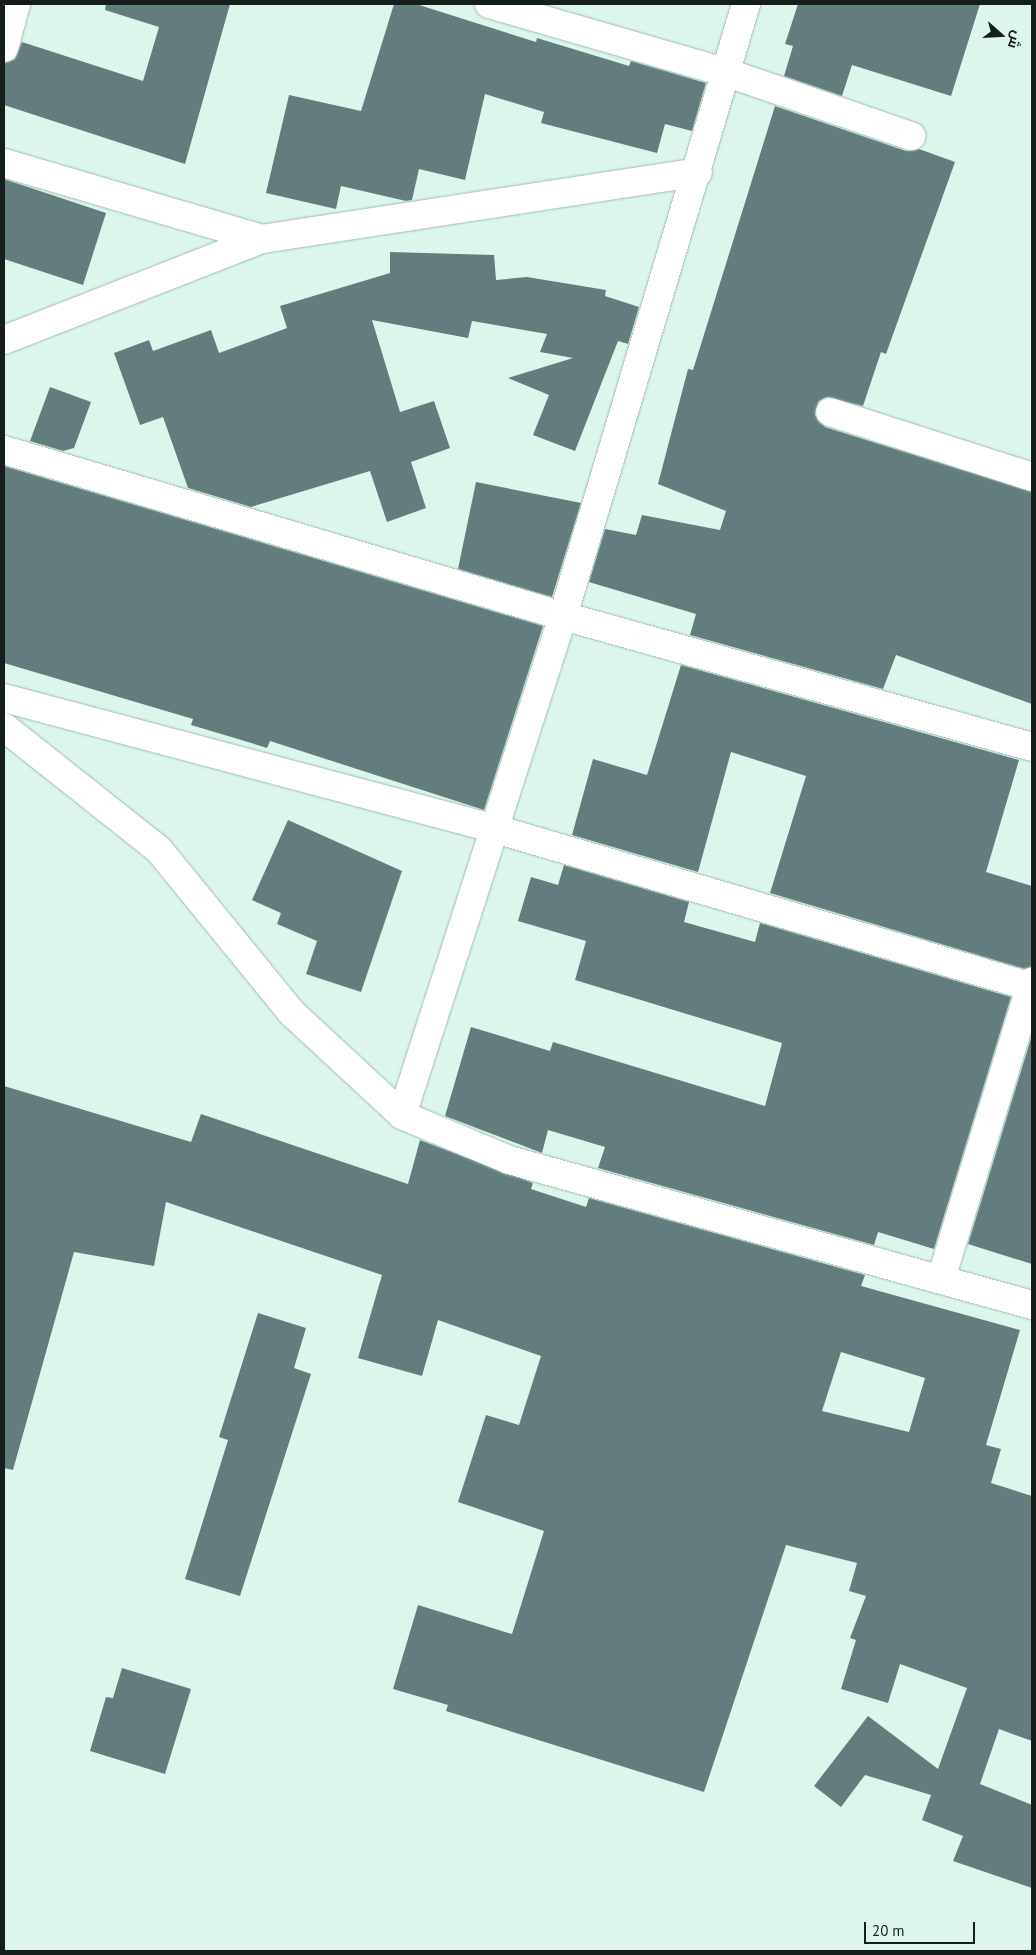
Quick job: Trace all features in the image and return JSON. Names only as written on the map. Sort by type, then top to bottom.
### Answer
[{"type":"street","points":[[4,48],[16,4]]},
{"type":"street","points":[[489,4],[728,73],[911,136]]},
{"type":"street","points":[[402,1115],[492,828],[563,616],[728,73],[746,4]]},
{"type":"street","points":[[4,163],[262,239]]},
{"type":"street","points":[[4,340],[262,239],[698,172]]},
{"type":"street","points":[[830,412],[1032,477]]},
{"type":"street","points":[[4,450],[563,616],[1032,747]]},
{"type":"street","points":[[4,698],[492,828],[1032,985],[941,1279]]},
{"type":"street","points":[[4,727],[159,850],[292,1013],[402,1115],[509,1160],[1032,1305]]},
{"type":"building","points":[[106,4],[230,4],[185,164],[4,105],[4,63],[15,59],[22,42],[143,81],[159,27],[105,10]]},
{"type":"building","points":[[394,4],[416,4],[536,42],[537,38],[629,66],[631,61],[706,83],[692,131],[665,124],[657,153],[541,123],[544,112],[485,94],[465,180],[419,169],[412,200],[406,201],[341,186],[336,209],[266,193],[289,95],[361,111]]},
{"type":"building","points":[[798,4],[980,4],[951,96],[852,65],[842,96],[784,76],[793,46],[785,44]]},
{"type":"building","points":[[775,106],[906,151],[919,149],[955,162],[886,354],[881,352],[863,406],[827,397],[819,401],[815,415],[825,427],[1032,492],[1032,704],[896,655],[883,689],[690,635],[696,614],[589,582],[605,529],[636,535],[642,515],[720,530],[726,511],[658,484],[688,369],[693,370]]},
{"type":"building","points":[[4,179],[106,213],[83,285],[4,259]]},
{"type":"building","points":[[390,252],[494,255],[496,280],[527,277],[606,290],[605,296],[639,307],[628,344],[618,341],[575,451],[533,435],[549,395],[508,378],[573,358],[540,352],[547,334],[472,321],[468,338],[372,320],[400,412],[434,401],[450,448],[411,462],[426,508],[387,522],[370,471],[251,507],[188,488],[163,417],[140,425],[114,353],[149,340],[153,351],[211,330],[219,353],[287,328],[280,306],[390,273]]},
{"type":"building","points":[[50,387],[91,402],[74,448],[63,451],[30,441]]},
{"type":"building","points":[[4,466],[543,626],[484,810],[270,741],[267,748],[191,725],[193,719],[4,663]]},
{"type":"building","points":[[476,482],[581,503],[552,597],[458,569]]},
{"type":"building","points":[[681,665],[1019,760],[986,872],[1032,886],[1032,967],[1025,969],[770,893],[806,776],[731,752],[698,872],[572,835],[593,759],[647,775]]},
{"type":"building","points":[[288,820],[402,871],[361,992],[306,974],[317,941],[277,924],[281,913],[252,900]]},
{"type":"building","points":[[564,865],[689,902],[684,922],[755,942],[760,923],[1011,997],[934,1249],[878,1232],[874,1245],[598,1168],[605,1147],[548,1130],[542,1153],[445,1116],[471,1027],[550,1051],[553,1042],[765,1106],[782,1043],[575,980],[586,941],[518,921],[531,877],[558,885]]},
{"type":"building","points":[[1032,1035],[1032,1264],[968,1244]]},
{"type":"building","points":[[4,1086],[191,1142],[201,1114],[408,1184],[420,1140],[533,1183],[531,1189],[586,1207],[589,1198],[865,1275],[861,1286],[1020,1330],[986,1445],[1001,1449],[991,1483],[1032,1496],[1032,1741],[999,1729],[980,1784],[1032,1805],[1032,1888],[953,1861],[963,1836],[922,1820],[931,1795],[865,1775],[841,1807],[814,1786],[868,1716],[938,1769],[967,1688],[900,1664],[888,1703],[841,1689],[856,1640],[850,1638],[866,1596],[849,1591],[857,1563],[786,1545],[704,1792],[446,1711],[448,1705],[393,1689],[418,1605],[512,1634],[544,1531],[458,1502],[486,1415],[519,1425],[541,1356],[438,1320],[422,1376],[358,1358],[382,1275],[166,1202],[154,1266],[74,1252],[13,1470],[4,1468]],"holes":[[[841,1352],[925,1378],[909,1432],[822,1411]]]},
{"type":"building","points":[[258,1313],[306,1328],[294,1368],[311,1374],[240,1596],[185,1579],[228,1440],[219,1437]]},
{"type":"building","points":[[122,1668],[191,1689],[165,1774],[90,1751],[106,1697],[113,1698]]}]
